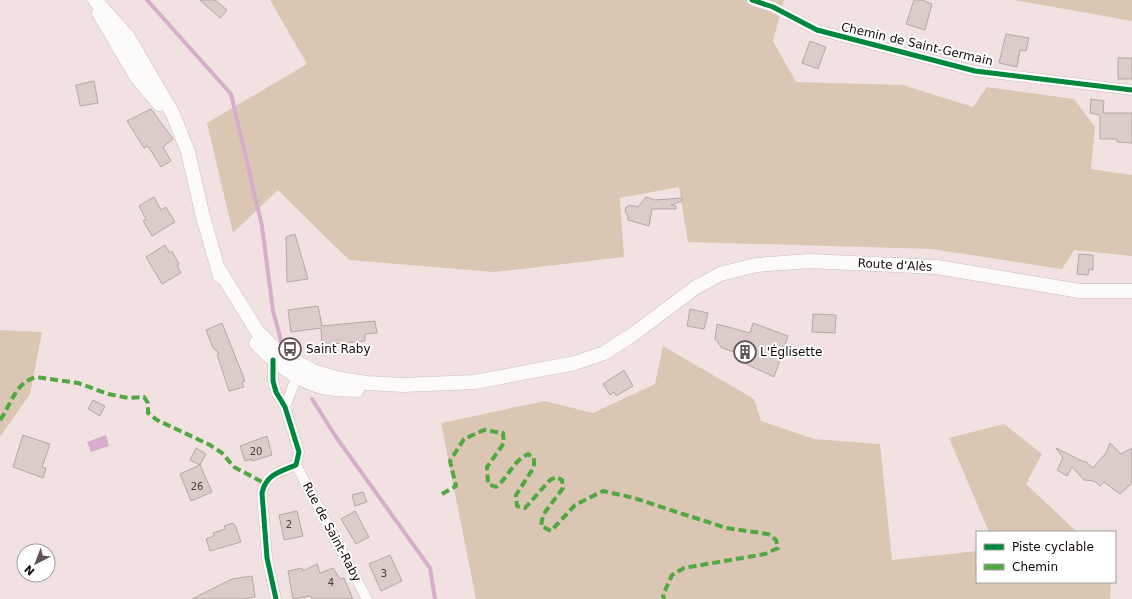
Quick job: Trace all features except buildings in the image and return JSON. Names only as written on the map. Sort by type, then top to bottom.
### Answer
[{"type":"main road","points":[[94,0],[117,45],[136,76],[178,127],[188,152],[203,217],[218,268],[229,300],[250,338],[274,360],[297,376],[326,388],[386,390],[403,385]]},
{"type":"main road","name":"Route d'Alès","points":[[403,385],[475,382],[575,363],[604,353],[632,335],[695,288],[720,274],[756,266],[809,261],[938,267],[1080,292],[1132,291]]},
{"type":"main road","points":[[218,268],[257,331],[273,347],[291,359],[312,371],[340,379],[367,383],[403,385]]},
{"type":"street","name":"Chemin de Saint-Germain","points":[[752,0],[773,7],[817,30],[975,71],[1132,90]]},
{"type":"street","points":[[274,360],[273,381],[276,392],[285,407],[299,452],[296,465],[270,476],[264,483],[262,493],[267,558],[276,599]]},
{"type":"street","points":[[285,407],[297,376]]},
{"type":"street","name":"Rue de Saint-Raby","points":[[296,465],[367,599]]},
{"type":"shaded area","points":[[270,0],[784,0],[773,41],[796,82],[903,85],[973,107],[987,87],[1074,99],[1095,127],[1091,169],[1132,175],[1132,256],[1074,250],[1062,269],[932,249],[688,242],[679,187],[620,198],[624,257],[494,272],[349,260],[278,190],[233,233],[207,123],[307,64]]},
{"type":"shaded area","points":[[1015,0],[1132,0],[1132,21]]},
{"type":"shaded area","points":[[0,330],[42,332],[30,394],[0,437]]},
{"type":"shaded area","points":[[663,346],[754,399],[761,421],[814,439],[880,444],[892,560],[976,551],[976,583],[1111,583],[1110,599],[476,599],[441,423],[545,401],[593,413],[655,384]]},
{"type":"shaded area","points":[[1004,424],[1042,454],[1026,484],[1076,531],[989,531],[949,438]]},
{"type":"shaded area","points":[[106,435],[109,446],[91,452],[87,442]]},
{"type":"waterway","points":[[147,0],[231,94],[262,226],[273,311],[282,344]]},
{"type":"waterway","points":[[312,399],[336,437],[430,568],[435,599]]},
{"type":"marked path","points":[[0,420],[15,394],[23,384],[36,377],[78,383],[108,394],[128,398],[144,397],[148,403],[148,413],[157,420],[210,445],[222,453],[234,467],[264,483]]},
{"type":"marked path","points":[[442,494],[456,486],[450,461],[464,439],[484,430],[503,433],[504,443],[487,467],[488,484],[496,487],[514,465],[523,457],[528,454],[534,458],[534,467],[516,495],[517,506],[525,508],[550,480],[556,477],[562,480],[563,488],[543,515],[541,526],[551,531],[575,505],[603,491],[634,498],[726,528],[768,534],[776,540],[778,548],[765,554],[684,568],[672,575],[663,595],[664,599]]},
{"type":"cycle path","points":[[752,0],[773,7],[817,30],[975,71],[1132,90]]},
{"type":"cycle path","points":[[273,360],[273,381],[276,392],[285,407],[299,452],[296,465],[274,474],[267,482],[262,493],[267,558],[276,599]]},
{"type":"place","name":"Saint Raby","points":[[290,349]]},
{"type":"place","name":"L'Églisette","points":[[745,352]]}]
